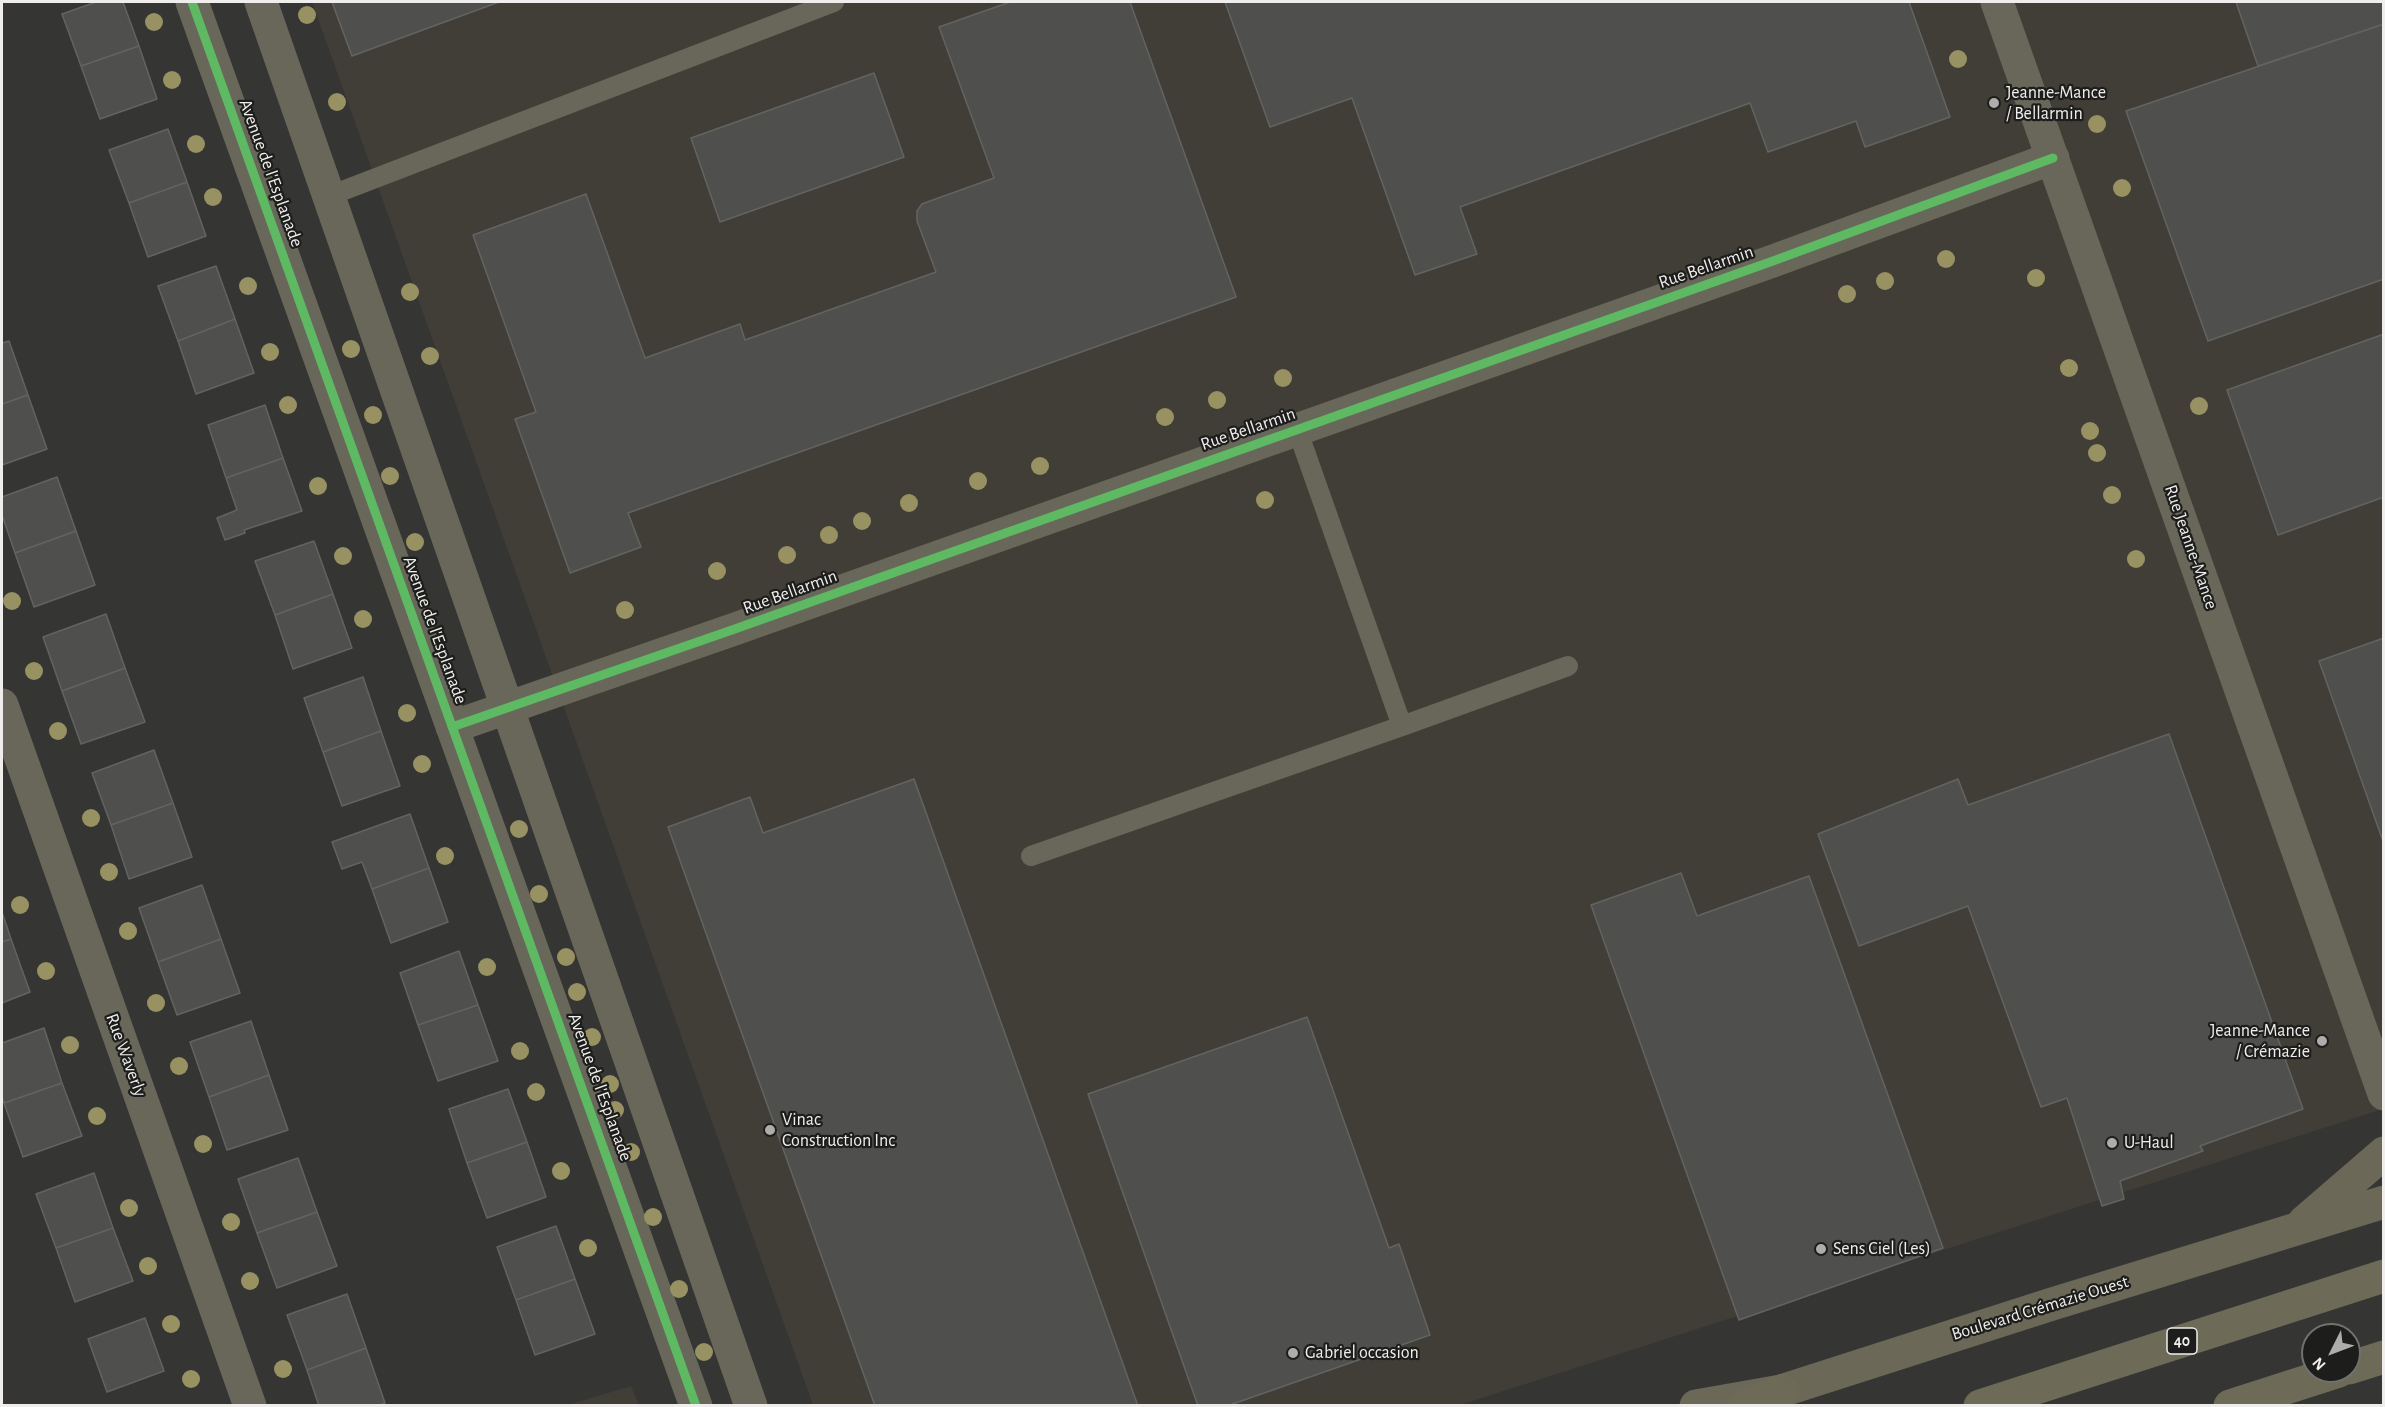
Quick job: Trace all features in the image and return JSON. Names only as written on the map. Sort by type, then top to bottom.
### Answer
[{"type":"highway","name":"40","points":[[1980,1406],[2384,1276]]},
{"type":"highway","points":[[2361,1364],[2384,1357]]},
{"type":"highway","points":[[2230,1406],[2302,1383]]},
{"type":"highway","points":[[1744,1406],[1781,1391]]},
{"type":"main road","points":[[2296,1228],[2384,1153]]},
{"type":"main road","name":"Boulevard Crémazie Ouest","points":[[1696,1406],[1781,1391],[2384,1202]]},
{"type":"street","name":"Avenue de l'Esplanade","points":[[192,2],[696,1406]]},
{"type":"street","name":"Avenue de l'Esplanade","points":[[261,2],[751,1406]]},
{"type":"street","name":"Rue Jeanne-Mance","points":[[1997,2],[2384,1094]]},
{"type":"street","name":"Rue Bellarmin","points":[[452,727],[1773,261],[2053,158]]},
{"type":"street","name":"Rue Waverly","points":[[2,705],[250,1406]]},
{"type":"lane","points":[[329,196],[834,2]]},
{"type":"lane","points":[[1297,429],[1402,726]]},
{"type":"lane","points":[[1031,856],[1568,666]]},
{"type":"shaded area","points":[[312,2],[2383,2],[2383,1109],[1460,1405],[813,1405]]},
{"type":"shaded area","points":[[631,1386],[639,1405],[568,1405]]},
{"type":"building","points":[[96,2],[123,2],[139,46],[81,66],[62,14]]},
{"type":"building","points":[[332,2],[499,2],[352,56]]},
{"type":"building","points":[[1010,2],[1130,2],[1236,297],[628,513],[641,547],[570,573],[515,419],[536,412],[473,235],[586,194],[645,358],[740,324],[745,340],[936,272],[917,221],[917,211],[922,204],[994,178],[939,27]]},
{"type":"building","points":[[1225,2],[1909,2],[1950,117],[1865,147],[1856,121],[1768,152],[1750,103],[1460,207],[1477,254],[1415,275],[1352,98],[1270,127]]},
{"type":"building","points":[[2236,2],[2384,2],[2384,24],[2258,66]]},
{"type":"building","points":[[2384,24],[2384,279],[2208,341],[2126,111]]},
{"type":"building","points":[[139,46],[157,99],[100,119],[81,66]]},
{"type":"building","points":[[874,73],[904,157],[720,222],[691,138]]},
{"type":"building","points":[[168,129],[187,182],[129,203],[109,150]]},
{"type":"building","points":[[187,182],[206,236],[148,257],[129,203]]},
{"type":"building","points":[[216,266],[235,319],[178,341],[158,286]]},
{"type":"building","points":[[235,319],[254,373],[196,394],[178,341]]},
{"type":"building","points":[[2384,334],[2384,497],[2278,535],[2227,390]]},
{"type":"building","points":[[9,341],[28,395],[2,404],[2,343]]},
{"type":"building","points":[[28,395],[47,449],[2,465],[2,404]]},
{"type":"building","points":[[265,405],[283,458],[226,478],[208,425]]},
{"type":"building","points":[[283,458],[302,511],[244,530],[245,533],[225,540],[217,518],[237,510],[226,478]]},
{"type":"building","points":[[57,477],[76,531],[15,553],[2,515],[2,497]]},
{"type":"building","points":[[76,531],[95,585],[34,607],[15,553]]},
{"type":"building","points":[[314,541],[333,594],[275,615],[255,561]]},
{"type":"building","points":[[333,594],[352,648],[293,669],[275,615]]},
{"type":"building","points":[[106,614],[125,668],[62,691],[43,637]]},
{"type":"building","points":[[2384,638],[2384,844],[2319,661]]},
{"type":"building","points":[[125,668],[145,722],[81,744],[62,691]]},
{"type":"building","points":[[363,677],[381,731],[323,752],[304,698]]},
{"type":"building","points":[[381,731],[400,786],[342,806],[323,752]]},
{"type":"building","points":[[2169,734],[2303,1109],[2200,1146],[2203,1151],[2120,1181],[2124,1199],[2102,1206],[2067,1098],[2041,1107],[1968,906],[1859,946],[1818,834],[1958,779],[1968,805]]},
{"type":"building","points":[[154,750],[173,803],[111,825],[92,773]]},
{"type":"building","points":[[914,779],[1138,1406],[875,1406],[668,827],[750,797],[763,833]]},
{"type":"building","points":[[173,803],[192,857],[129,879],[111,825]]},
{"type":"building","points":[[410,814],[429,868],[372,889],[362,862],[342,869],[332,842]]},
{"type":"building","points":[[429,868],[448,922],[391,943],[372,889]]},
{"type":"building","points":[[1681,873],[1697,916],[1809,876],[1943,1248],[1739,1320],[1591,905]]},
{"type":"building","points":[[202,885],[221,939],[158,962],[139,908]]},
{"type":"building","points":[[2,912],[11,939],[2,942]]},
{"type":"building","points":[[11,939],[30,992],[2,1003],[2,942]]},
{"type":"building","points":[[221,939],[240,993],[177,1015],[158,962]]},
{"type":"building","points":[[459,951],[478,1005],[418,1025],[400,973]]},
{"type":"building","points":[[478,1005],[498,1061],[438,1081],[418,1025]]},
{"type":"building","points":[[1307,1017],[1389,1248],[1399,1244],[1430,1335],[1227,1406],[1198,1406],[1088,1094]]},
{"type":"building","points":[[251,1021],[269,1075],[209,1097],[190,1042]]},
{"type":"building","points":[[44,1028],[62,1083],[4,1103],[2,1043]]},
{"type":"building","points":[[269,1075],[288,1130],[227,1150],[209,1097]]},
{"type":"building","points":[[62,1083],[82,1136],[23,1157],[4,1103]]},
{"type":"building","points":[[508,1089],[527,1142],[467,1163],[449,1109]]},
{"type":"building","points":[[527,1142],[546,1197],[487,1218],[467,1163]]},
{"type":"building","points":[[298,1158],[317,1212],[257,1233],[238,1179]]},
{"type":"building","points":[[94,1173],[113,1228],[56,1248],[36,1194]]},
{"type":"building","points":[[317,1212],[337,1266],[277,1288],[257,1233]]},
{"type":"building","points":[[556,1226],[575,1279],[516,1300],[497,1247]]},
{"type":"building","points":[[113,1228],[133,1281],[75,1302],[56,1248]]},
{"type":"building","points":[[575,1279],[595,1334],[535,1355],[516,1300]]},
{"type":"building","points":[[347,1294],[366,1348],[307,1370],[287,1315]]},
{"type":"building","points":[[145,1318],[164,1371],[107,1392],[88,1339]]},
{"type":"building","points":[[366,1348],[385,1403],[378,1406],[319,1406],[307,1370]]},
{"type":"cycle path","points":[[192,2],[696,1406]]},
{"type":"cycle path","points":[[452,727],[1773,261],[2053,158]]},
{"type":"place","name":"Jeanne-Mance / Bellarmin","points":[[1994,103]]},
{"type":"place","name":"Jeanne-Mance / Crémazie","points":[[2322,1041]]},
{"type":"place","name":"Vinac Construction Inc","points":[[770,1130]]},
{"type":"place","name":"U-Haul","points":[[2112,1143]]},
{"type":"place","name":"Sens Ciel (Les)","points":[[1821,1249]]},
{"type":"place","name":"Gabriel occasion","points":[[1293,1353]]}]
